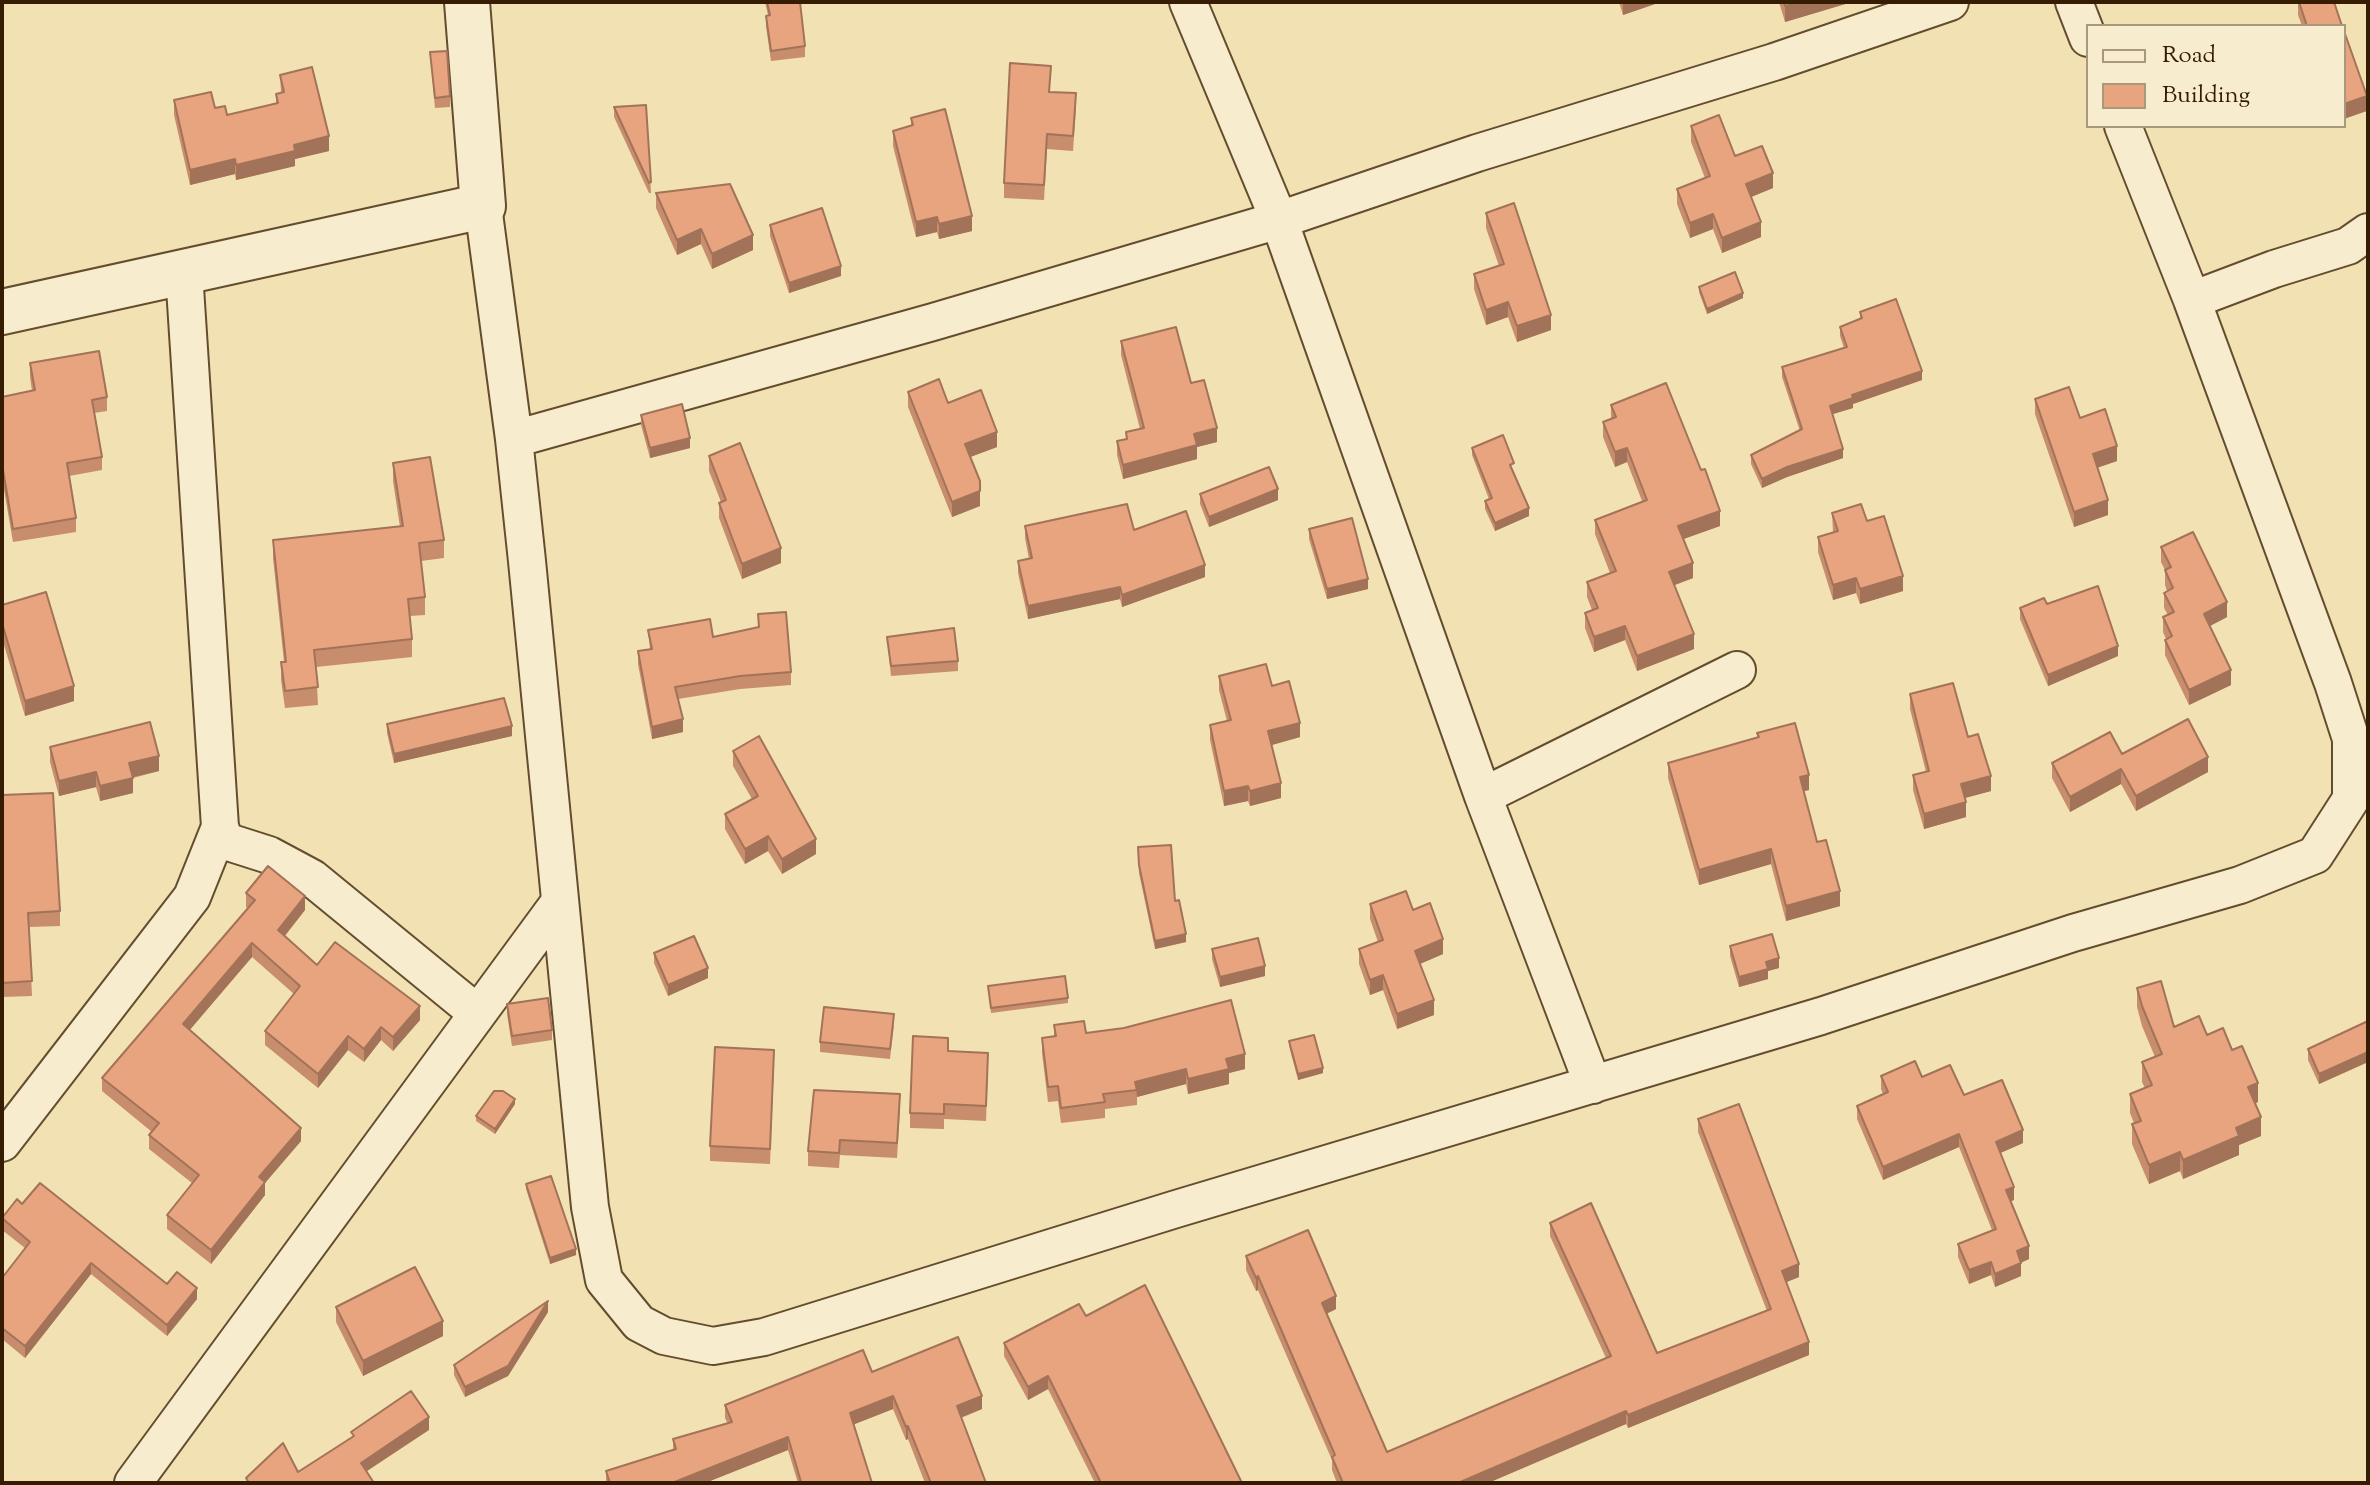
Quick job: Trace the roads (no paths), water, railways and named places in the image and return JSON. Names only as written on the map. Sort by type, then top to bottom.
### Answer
[{"type":"street","points":[[467,2],[483,206],[514,439],[590,1207],[604,1280],[639,1323],[664,1336],[713,1346],[779,1333],[1176,1209],[1821,1016],[2073,933],[2240,885],[2315,855],[2351,799],[2359,736],[2333,683],[2192,300],[2124,128]]},
{"type":"street","points":[[1188,2],[1279,220],[1483,796],[1593,1085]]},
{"type":"street","points":[[514,439],[933,322],[1279,220],[1477,153],[1774,62],[1950,2]]},
{"type":"street","points":[[2074,2],[2086,33]]},
{"type":"street","points":[[2,312],[483,206]]},
{"type":"street","points":[[2192,300],[2274,269],[2348,246],[2368,232]]},
{"type":"street","points":[[184,272],[220,827],[225,841],[269,855],[312,878],[477,1013]]},
{"type":"street","points":[[1483,796],[1737,670]]},
{"type":"street","points":[[2,1143],[192,897],[220,827]]},
{"type":"street","points":[[133,1483],[559,903]]}]
